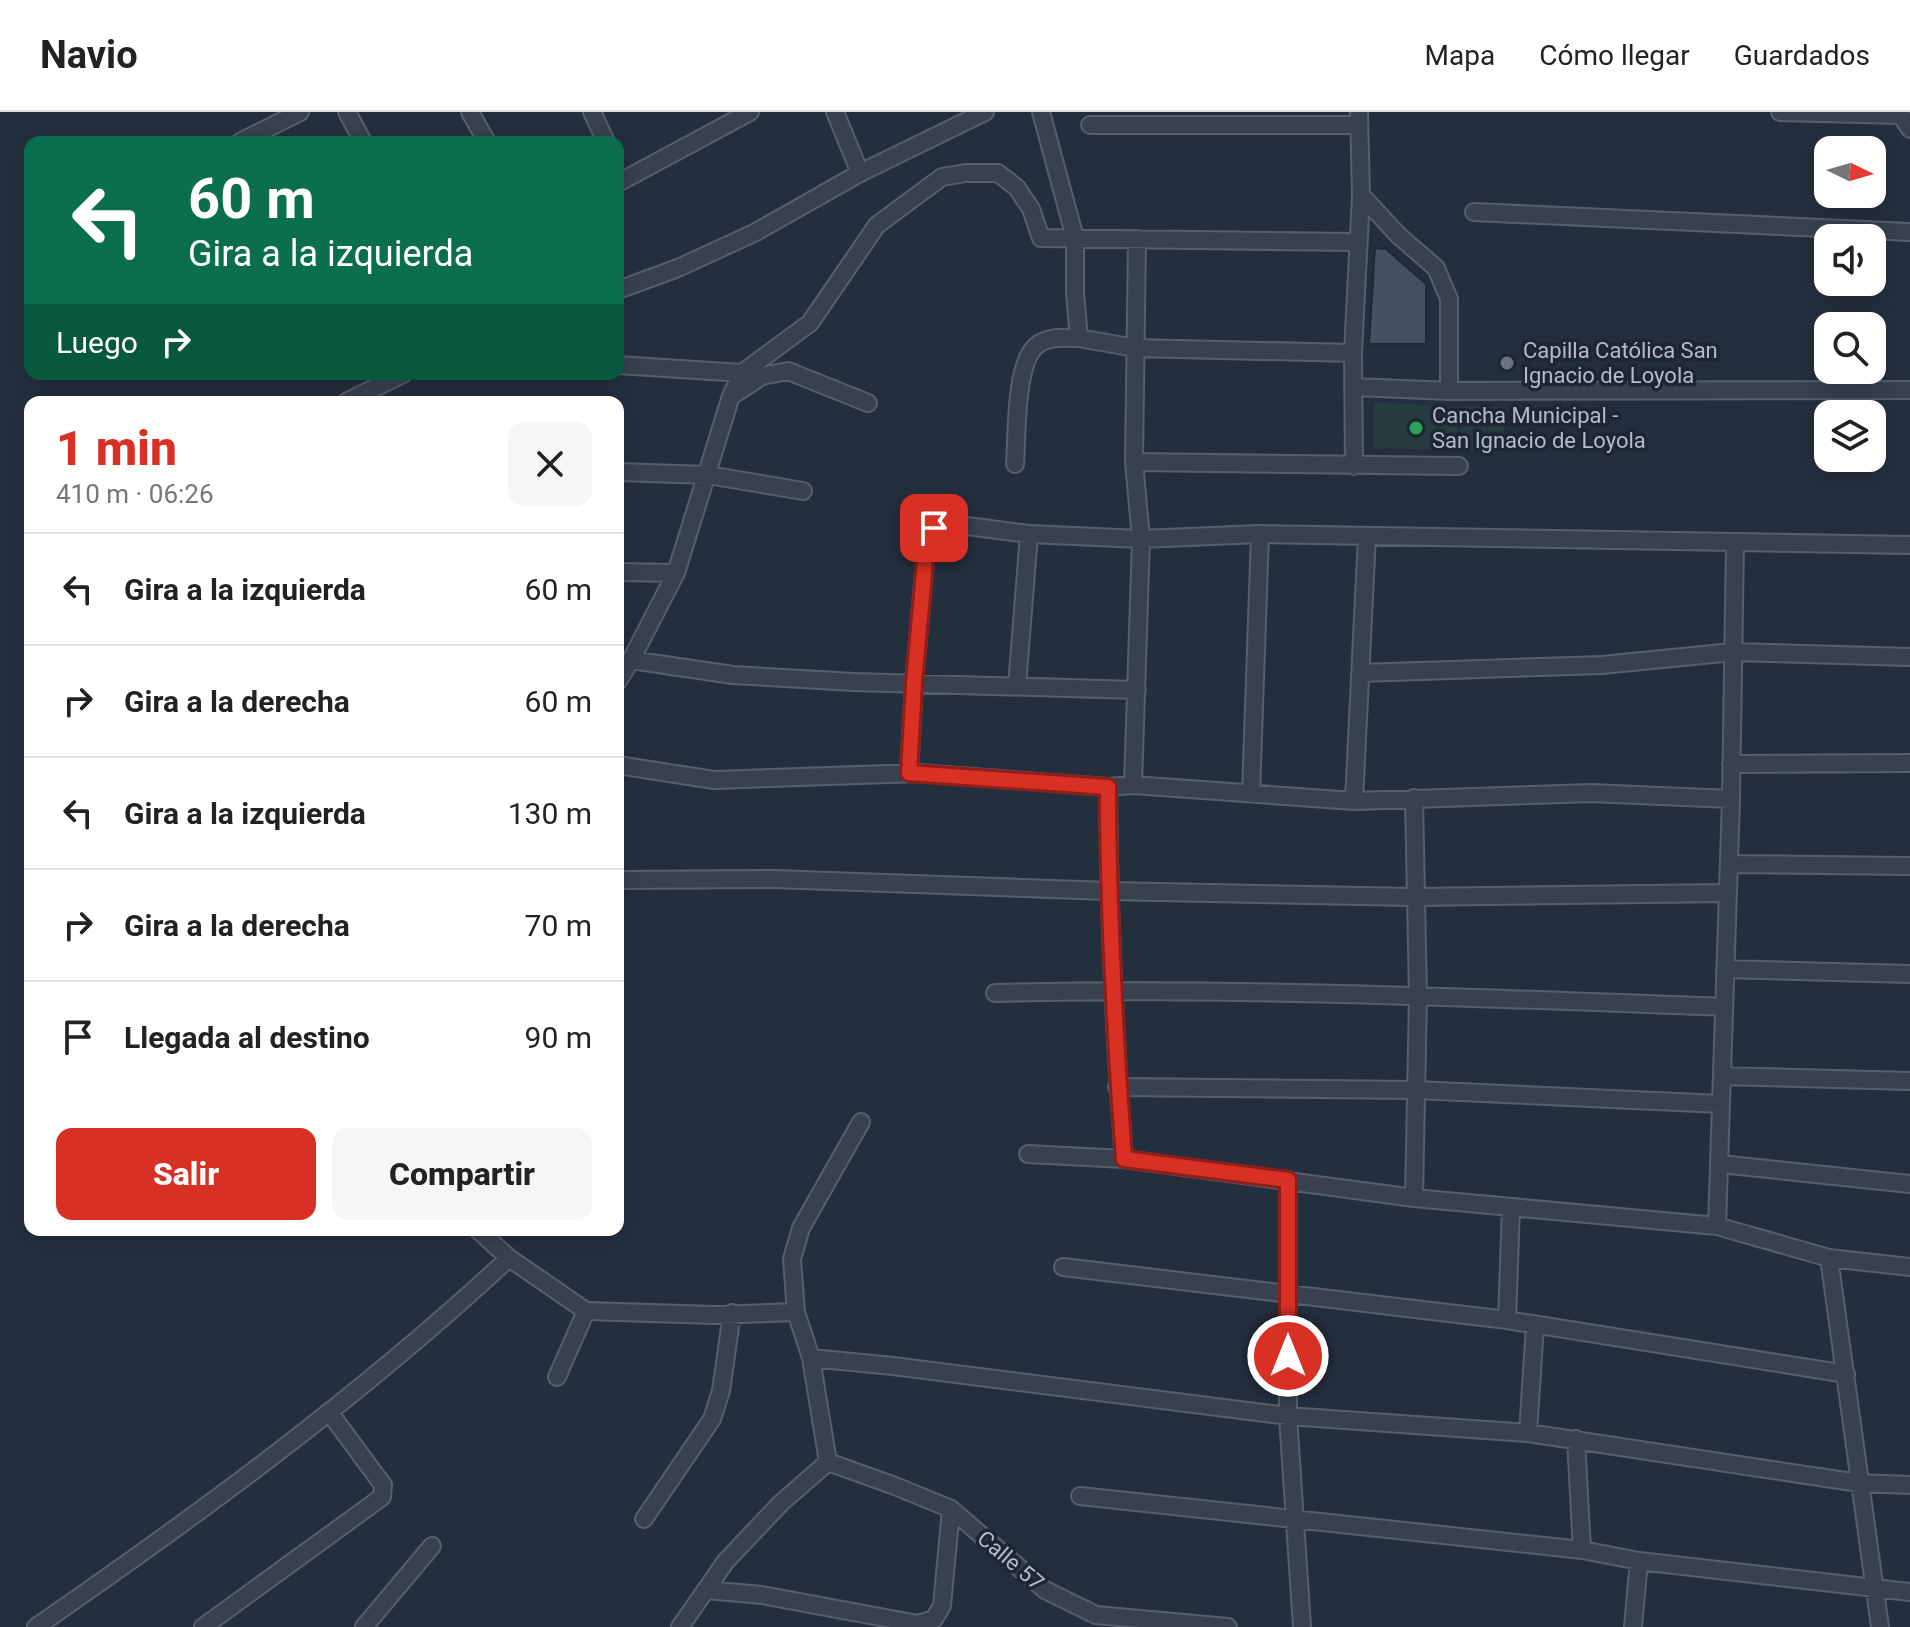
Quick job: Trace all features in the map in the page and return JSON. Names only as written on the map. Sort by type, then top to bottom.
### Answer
[{"type":"street","points":[[256,136],[300,112]]},
{"type":"street","points":[[347,112],[360,136]]},
{"type":"street","points":[[470,112],[484,136]]},
{"type":"street","points":[[592,112],[603,136]]},
{"type":"street","points":[[712,112],[719,128]]},
{"type":"street","points":[[624,174],[750,112]]},
{"type":"street","points":[[835,112],[860,173]]},
{"type":"street","points":[[624,288],[678,268],[756,232],[860,173],[985,112]]},
{"type":"street","points":[[1041,112],[1075,238],[1079,338]]},
{"type":"street","points":[[1780,112],[1903,119]]},
{"type":"street","points":[[1090,125],[1359,118],[1361,195],[1353,353],[1354,466]]},
{"type":"street","points":[[624,671],[676,573],[731,396],[742,373],[810,323],[877,225],[942,177],[998,173],[1017,188],[1031,209],[1041,238],[1357,242]]},
{"type":"street","points":[[1361,195],[1398,235],[1436,268],[1449,299],[1449,391]]},
{"type":"street","points":[[1474,212],[1910,232]]},
{"type":"street","points":[[1133,785],[1141,539],[1134,462],[1137,239]]},
{"type":"street","points":[[1015,464],[1023,373],[1037,344],[1051,338],[1079,338],[1135,348],[1353,353]]},
{"type":"street","points":[[624,365],[742,373]]},
{"type":"street","points":[[731,396],[762,376],[788,371],[868,403]]},
{"type":"street","points":[[353,396],[370,381]]},
{"type":"street","points":[[1355,387],[1449,391],[1910,390]]},
{"type":"street","points":[[1134,462],[1459,466]]},
{"type":"street","points":[[624,472],[708,475],[803,491]]},
{"type":"street","points":[[909,773],[927,540],[934,528],[944,523],[1029,534],[1141,539],[1260,534],[1910,545]]},
{"type":"street","points":[[1017,686],[1029,534]]},
{"type":"street","points":[[1251,794],[1260,534]]},
{"type":"street","points":[[1354,801],[1367,536]]},
{"type":"street","points":[[1717,1226],[1731,799],[1735,543]]},
{"type":"street","points":[[624,572],[676,573]]},
{"type":"street","points":[[1360,673],[1602,665],[1733,652],[1910,657]]},
{"type":"street","points":[[631,660],[733,675],[854,682],[1137,690]]},
{"type":"street","points":[[1731,764],[1910,763]]},
{"type":"street","points":[[624,766],[714,780],[909,773],[1354,801],[1590,793],[1731,799]]},
{"type":"street","points":[[1108,787],[1117,1087],[1124,1159]]},
{"type":"street","points":[[1414,798],[1418,996],[1414,1198]]},
{"type":"street","points":[[1729,864],[1910,866]]},
{"type":"street","points":[[624,880],[774,879],[1109,891],[1414,897],[1728,893]]},
{"type":"street","points":[[1725,969],[1910,974]]},
{"type":"street","points":[[995,993],[1114,990],[1418,996],[1724,1007]]},
{"type":"street","points":[[1722,1076],[1910,1081]]},
{"type":"street","points":[[1117,1087],[1416,1090],[1721,1104]]},
{"type":"street","points":[[680,1627],[726,1561],[781,1503],[828,1462],[811,1358],[796,1312],[792,1259],[801,1228],[861,1122]]},
{"type":"street","points":[[1028,1154],[1124,1159],[1414,1198],[1717,1226],[1829,1258],[1910,1267]]},
{"type":"street","points":[[1720,1164],[1910,1184]]},
{"type":"street","points":[[1288,1180],[1288,1416],[1302,1627]]},
{"type":"street","points":[[1507,1320],[1511,1208]]},
{"type":"street","points":[[485,1236],[509,1258],[586,1311],[714,1315],[796,1312]]},
{"type":"street","points":[[36,1627],[55,1622],[329,1412],[461,1303],[509,1258]]},
{"type":"street","points":[[1829,1258],[1880,1627]]},
{"type":"street","points":[[1063,1267],[1507,1320],[1846,1374]]},
{"type":"street","points":[[557,1377],[586,1311]]},
{"type":"street","points":[[644,1519],[712,1419],[721,1391],[732,1313]]},
{"type":"street","points":[[1528,1433],[1535,1325]]},
{"type":"street","points":[[811,1358],[1288,1416],[1528,1433],[1859,1483],[1910,1485]]},
{"type":"street","points":[[203,1627],[382,1497],[383,1485],[329,1412]]},
{"type":"street","points":[[1576,1439],[1582,1550]]},
{"type":"street","name":"Calle 57","points":[[828,1462],[951,1509],[1045,1590],[1095,1621],[1228,1627]]},
{"type":"street","points":[[1080,1496],[1582,1550],[1639,1561],[1910,1592]]},
{"type":"street","points":[[706,1590],[762,1595],[918,1624],[934,1619],[942,1606],[951,1509]]},
{"type":"street","points":[[364,1627],[432,1546]]},
{"type":"street","points":[[1633,1627],[1639,1561]]},
{"type":"green space","name":"Cancha Municipal - San Ignacio de Loyola","points":[[1374,402],[1457,407],[1457,450],[1374,448]]},
{"type":"green space","points":[[1460,406],[1505,407],[1503,453],[1459,451]]},
{"type":"building","points":[[1375,248],[1386,249],[1426,284],[1426,344],[1369,344]]},
{"type":"place","name":"Capilla Católica San Ignacio de Loyola","points":[[1507,363]]},
{"type":"place","name":"Cancha Municipal - San Ignacio de Loyola","points":[[1416,428]]},
{"type":"route","points":[[934,528],[927,540],[909,773],[1108,787],[1117,1087],[1124,1159],[1288,1180],[1288,1356]]}]
